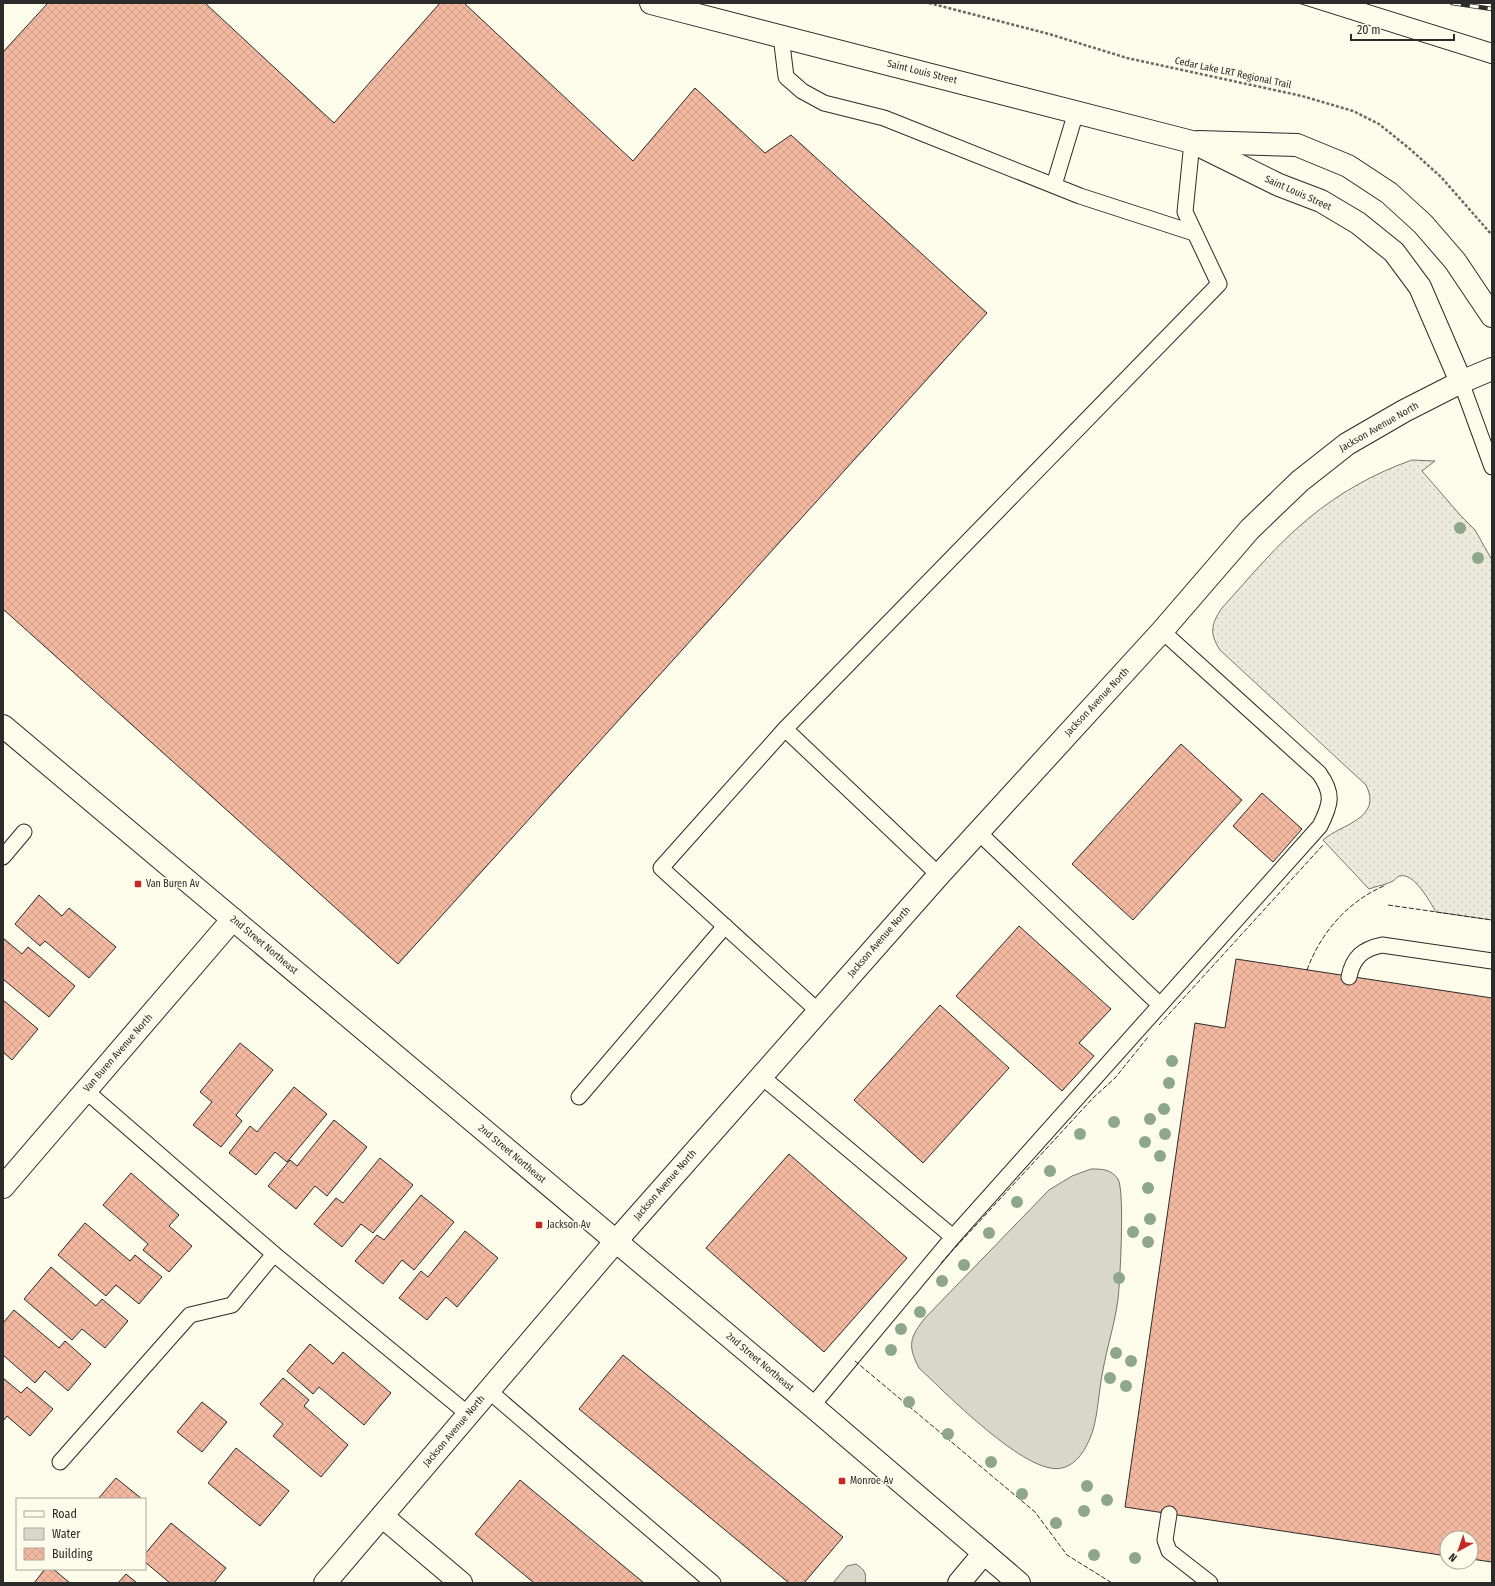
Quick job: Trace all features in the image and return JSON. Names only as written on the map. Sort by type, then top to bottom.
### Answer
[{"type":"street","name":"Saint Louis Street","points":[[651,3],[1192,142],[1280,186],[1321,201],[1358,223],[1394,252],[1420,287],[1461,382]]},
{"type":"street","name":"Saint Louis Street","points":[[1192,142],[1297,145],[1348,166],[1389,193],[1423,224],[1455,261],[1492,316]]},
{"type":"street","name":"Jackson Avenue North","points":[[325,1583],[616,1241],[939,874],[1162,631],[1250,529],[1300,481],[1347,444],[1404,411],[1461,382],[1492,369]]},
{"type":"street","name":"2nd Street Northeast","points":[[3,726],[812,1406],[1019,1583]]},
{"type":"street","name":"Van Buren Avenue North","points":[[3,1187],[233,919]]},
{"type":"street","points":[[382,1516],[460,1583]]},
{"type":"street","points":[[959,1583],[984,1553]]},
{"type":"lane","points":[[781,36],[786,77],[802,91],[824,103],[884,118],[1080,196],[1194,233]]},
{"type":"lane","points":[[1054,185],[1076,112]]},
{"type":"lane","points":[[818,1011],[661,868],[785,730],[1219,284],[1185,212],[1192,142]]},
{"type":"lane","points":[[1461,382],[1492,467]]},
{"type":"lane","points":[[812,1406],[953,1237],[1320,826],[1327,812],[1330,799],[1327,785],[1319,773],[1162,631]]},
{"type":"lane","points":[[785,730],[939,874]]},
{"type":"lane","points":[[3,857],[24,832]]},
{"type":"lane","points":[[978,832],[1160,1005]]},
{"type":"lane","points":[[579,1096],[725,926]]},
{"type":"lane","points":[[1349,977],[1350,969],[1361,954],[1371,947],[1382,945],[1492,962]]},
{"type":"lane","points":[[761,1076],[953,1237]]},
{"type":"lane","points":[[86,1091],[274,1254],[468,1414]]},
{"type":"lane","points":[[60,1462],[190,1315],[232,1305],[274,1254]]},
{"type":"lane","points":[[489,1391],[713,1583]]},
{"type":"lane","points":[[1169,1514],[1165,1540],[1169,1550],[1210,1583]]},
{"type":"path","name":"Cedar Lake LRT Regional Trail","points":[[929,3],[1049,34],[1127,58],[1302,96],[1353,111],[1379,124],[1410,149],[1441,177],[1492,235]]},
{"type":"shaded area","points":[[1412,460],[1435,461],[1422,471],[1475,530],[1492,560],[1492,920],[1436,912],[1426,895],[1416,883],[1405,876],[1399,876],[1393,881],[1369,889],[1323,840],[1349,825],[1365,813],[1369,806],[1370,796],[1366,785],[1220,650],[1214,639],[1214,624],[1222,608],[1264,561],[1297,528],[1333,500],[1358,484]]},
{"type":"water","points":[[1091,1169],[1109,1171],[1118,1179],[1120,1187],[1122,1218],[1118,1299],[1100,1385],[1095,1423],[1088,1442],[1078,1458],[1068,1466],[1062,1468],[1047,1467],[1028,1459],[1008,1446],[947,1395],[919,1368],[913,1353],[912,1342],[913,1336],[925,1318],[1049,1190],[1072,1176]]},
{"type":"water","points":[[856,1564],[864,1572],[866,1577],[865,1583],[833,1583],[847,1566]]},
{"type":"building","points":[[48,3],[205,3],[334,123],[440,3],[464,3],[633,161],[695,88],[765,153],[791,135],[987,313],[398,964],[3,609],[3,52]]},
{"type":"building","points":[[1181,744],[1242,800],[1133,920],[1072,864]]},
{"type":"building","points":[[1262,793],[1302,829],[1273,862],[1233,826]]},
{"type":"building","points":[[39,895],[62,916],[69,908],[116,947],[89,978],[45,941],[40,946],[15,924]]},
{"type":"building","points":[[1019,926],[1111,1009],[1079,1043],[1094,1056],[1062,1091],[956,996]]},
{"type":"building","points":[[3,938],[22,954],[28,947],[75,986],[49,1017],[4,980],[3,982]]},
{"type":"building","points":[[1236,959],[1492,998],[1492,1562],[1479,1560],[1479,1530],[1439,1530],[1439,1555],[1125,1507],[1195,1023],[1225,1028]]},
{"type":"building","points":[[3,1000],[38,1029],[12,1060],[3,1052]]},
{"type":"building","points":[[940,1005],[1009,1068],[923,1163],[854,1100]]},
{"type":"building","points":[[240,1043],[273,1070],[236,1115],[242,1121],[221,1147],[193,1125],[212,1102],[200,1092]]},
{"type":"building","points":[[294,1087],[327,1114],[287,1162],[275,1152],[256,1175],[229,1153],[250,1126],[257,1132]]},
{"type":"building","points":[[334,1120],[367,1147],[327,1196],[315,1186],[296,1209],[268,1186],[290,1160],[297,1166]]},
{"type":"building","points":[[789,1154],[907,1258],[824,1352],[706,1248]]},
{"type":"building","points":[[380,1158],[413,1185],[373,1233],[361,1224],[342,1247],[314,1224],[336,1198],[343,1203]]},
{"type":"building","points":[[131,1173],[179,1215],[169,1226],[192,1246],[169,1272],[143,1250],[148,1244],[103,1205]]},
{"type":"building","points":[[421,1195],[454,1222],[414,1270],[402,1260],[383,1284],[355,1261],[377,1235],[384,1240]]},
{"type":"building","points":[[85,1223],[130,1261],[135,1255],[162,1277],[139,1304],[116,1285],[106,1296],[58,1255]]},
{"type":"building","points":[[465,1231],[498,1258],[457,1307],[446,1297],[427,1320],[399,1298],[421,1271],[428,1277]]},
{"type":"building","points":[[51,1267],[96,1306],[102,1299],[128,1321],[105,1348],[82,1329],[72,1340],[24,1299]]},
{"type":"building","points":[[14,1310],[59,1348],[65,1341],[91,1364],[68,1391],[45,1371],[35,1383],[3,1355],[3,1323]]},
{"type":"building","points":[[310,1344],[333,1364],[343,1352],[391,1393],[364,1425],[319,1387],[313,1394],[287,1371]]},
{"type":"building","points":[[623,1355],[843,1537],[804,1583],[789,1583],[579,1409]]},
{"type":"building","points":[[3,1378],[21,1393],[27,1387],[53,1409],[30,1436],[7,1416],[3,1421]]},
{"type":"building","points":[[283,1378],[309,1400],[304,1406],[348,1445],[321,1477],[273,1436],[283,1424],[260,1404]]},
{"type":"building","points":[[202,1402],[227,1422],[202,1452],[177,1432]]},
{"type":"building","points":[[236,1448],[289,1491],[260,1526],[208,1483]]},
{"type":"building","points":[[116,1478],[141,1498],[99,1498]]},
{"type":"building","points":[[520,1480],[644,1583],[534,1583],[475,1534]]},
{"type":"building","points":[[171,1523],[226,1568],[214,1583],[170,1583],[146,1563],[146,1553]]},
{"type":"building","points":[[44,1570],[54,1570],[70,1583],[34,1583]]},
{"type":"building","points":[[126,1574],[137,1583],[118,1583]]},
{"type":"tram line","points":[[1298,3],[1492,64]]},
{"type":"tram line","points":[[1364,3],[1492,43]]},
{"type":"railway","points":[[1452,3],[1492,9]]},
{"type":"fence","points":[[1159,1025],[1323,845]]},
{"type":"fence","points":[[1307,970],[1320,943],[1338,919],[1360,900],[1386,885]]},
{"type":"fence","points":[[1388,905],[1492,920]]},
{"type":"fence","points":[[941,1263],[1093,1098],[1115,1078],[1148,1037]]},
{"type":"fence","points":[[855,1361],[1035,1512],[1067,1555],[1112,1583]]},
{"type":"place","name":"Van Buren Av","points":[[138,884]]},
{"type":"place","name":"Jackson Av","points":[[539,1225]]},
{"type":"place","name":"Monroe Av","points":[[842,1481]]}]
